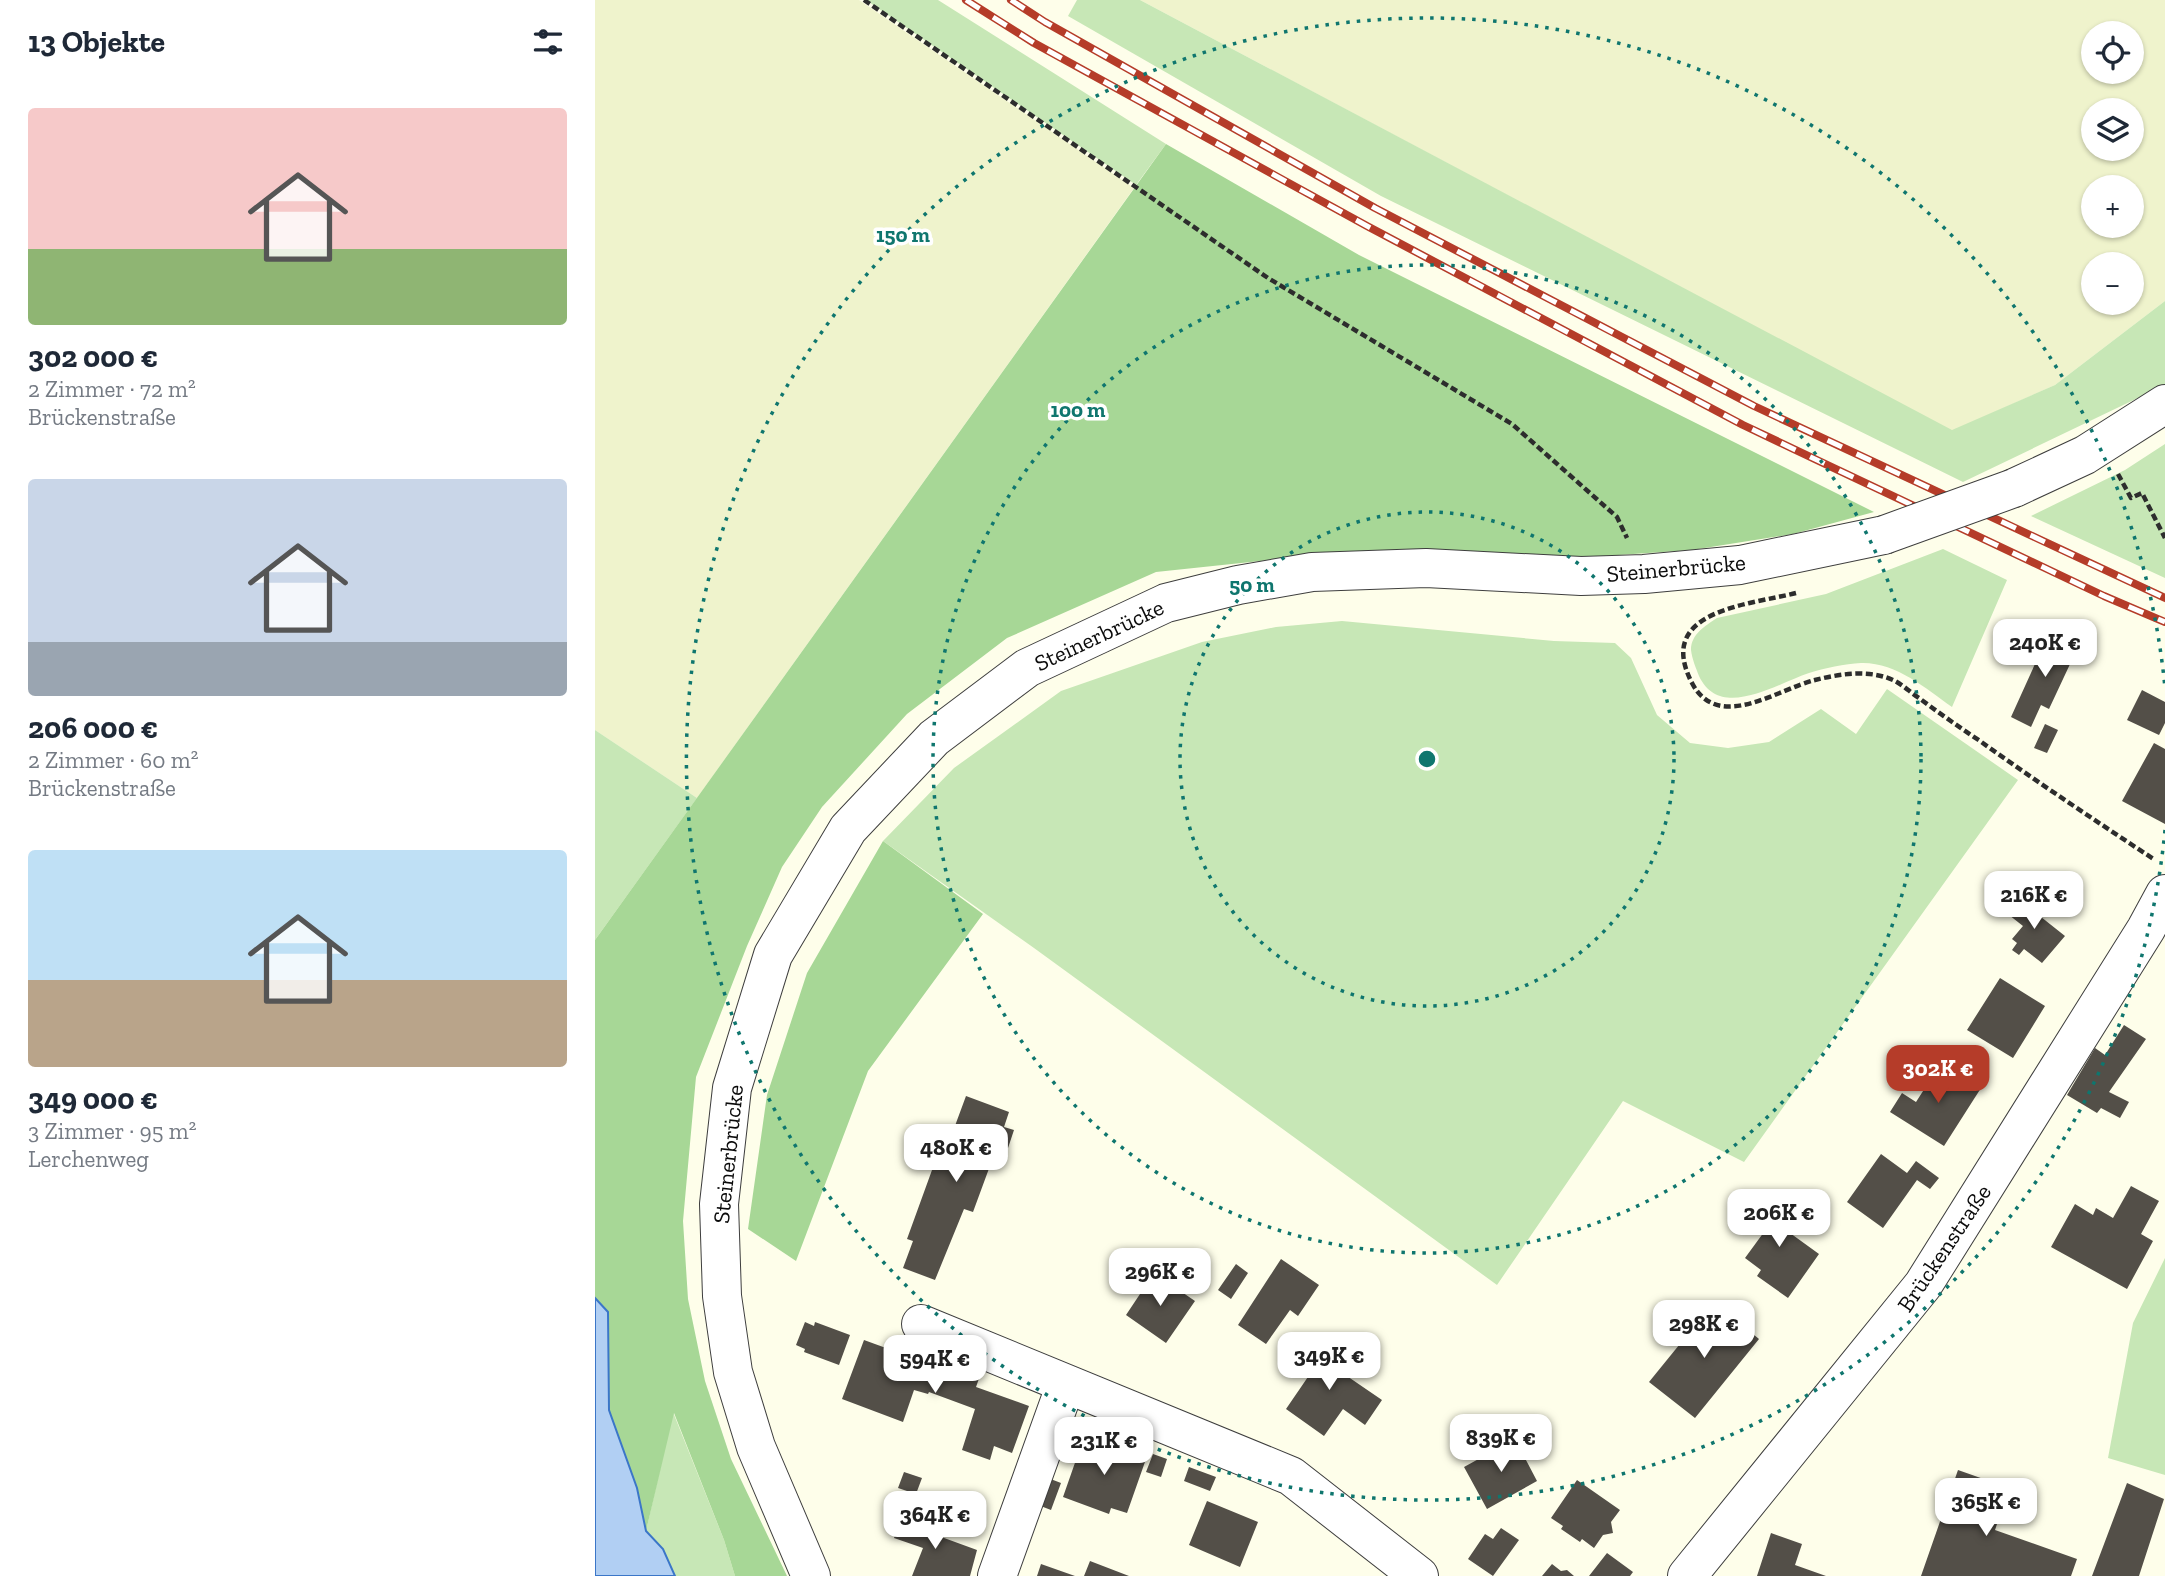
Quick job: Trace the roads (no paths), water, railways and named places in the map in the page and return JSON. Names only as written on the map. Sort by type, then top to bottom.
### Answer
[{"type":"street","name":"Steinerbrücke","points":[[811,1576],[756,1447],[733,1372],[722,1296],[719,1204],[732,1087],[773,955],[848,829],[935,738],[1027,667],[1166,603],[1238,585],[1312,572],[1426,568],[1581,576],[1740,565],[1884,535],[1918,525],[2014,488],[2085,455],[2165,404]]},
{"type":"street","name":"Brückenstraße","points":[[1687,1576],[1923,1285],[2155,931],[2165,894]]},
{"type":"street","points":[[921,1324],[1291,1476],[1419,1576]]},
{"type":"street","points":[[997,1576],[1066,1384]]},
{"type":"water","points":[[595,1298],[608,1312],[609,1410],[637,1488],[646,1531],[663,1549],[675,1576],[595,1576]]},
{"type":"railway","points":[[966,0],[1034,43],[1367,226],[1743,425],[2104,596],[2165,622]]},
{"type":"railway","points":[[1011,0],[1045,22],[1375,208],[1754,406],[2165,598]]}]
